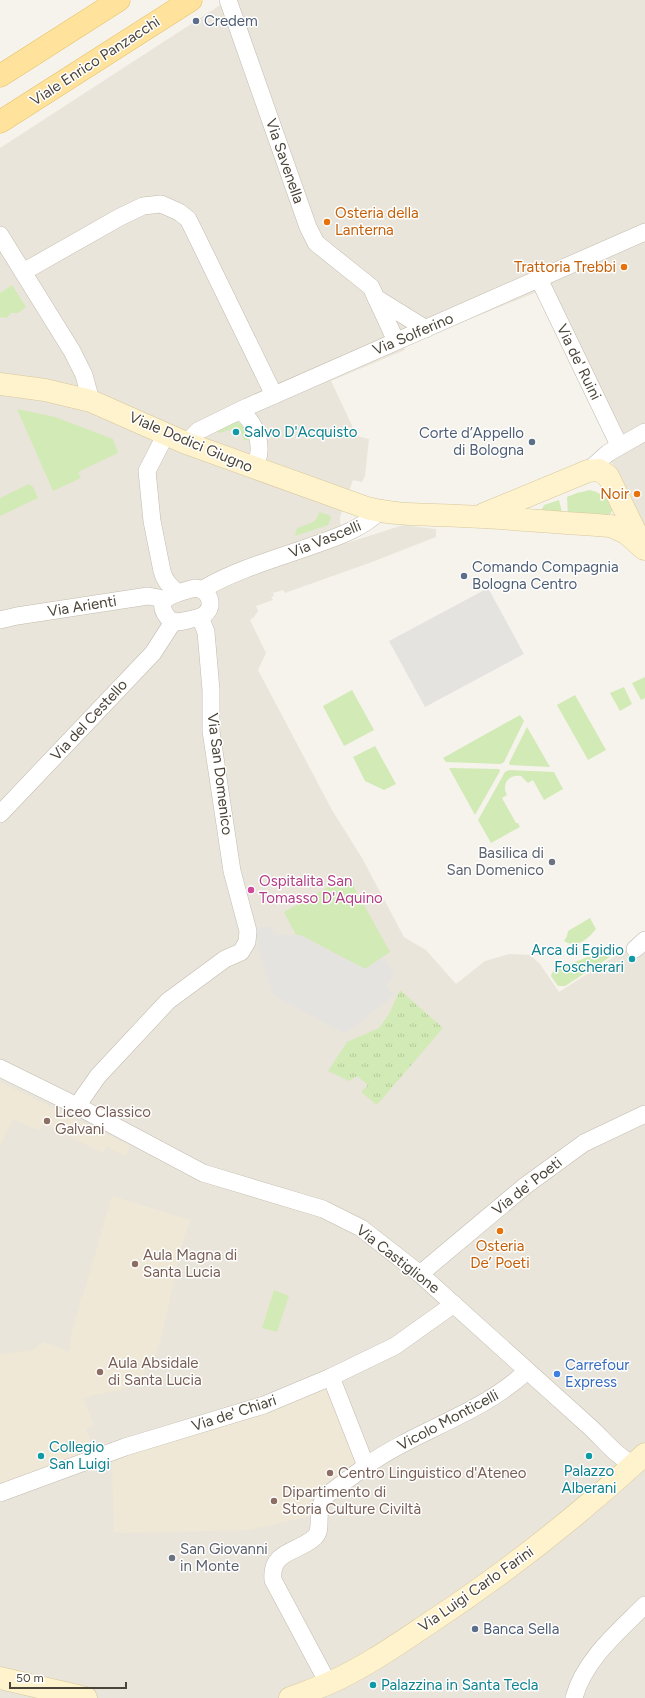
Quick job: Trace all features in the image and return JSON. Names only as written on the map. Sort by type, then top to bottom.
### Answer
[{"type":"main road","points":[[0,76],[119,0]]},
{"type":"main road","name":"Viale Enrico Panzacchi","points":[[0,122],[191,0]]},
{"type":"street","name":"Via Savenella","points":[[228,0],[308,227],[316,243],[371,287],[396,341]]},
{"type":"street","points":[[23,272],[120,217],[143,206],[161,204],[179,212],[188,219],[274,395]]},
{"type":"street","name":"Via Solferino","points":[[186,443],[198,431],[274,395],[645,232]]},
{"type":"street","points":[[0,235],[75,357],[87,383],[91,400]]},
{"type":"street","name":"Via de' Ruini","points":[[539,279],[619,445]]},
{"type":"street","name":"Via Savenella","points":[[376,298],[426,329]]},
{"type":"street","name":"Viale Dodici Giugno","points":[[0,384],[45,390],[91,400],[186,443],[380,512]]},
{"type":"street","points":[[241,411],[250,420],[257,432],[259,442],[258,458],[254,468]]},
{"type":"street","points":[[588,471],[600,459],[619,445],[645,432]]},
{"type":"street","points":[[166,434],[148,466],[147,476],[152,521],[162,571],[169,586],[171,597],[164,612],[170,620],[173,622],[178,622],[200,617],[208,611],[210,607],[209,596],[203,589],[195,588],[171,597]]},
{"type":"street","points":[[474,517],[496,510],[588,471],[599,470],[608,476],[644,550]]},
{"type":"street","points":[[611,526],[622,520],[625,510]]},
{"type":"street","points":[[380,512],[611,526],[626,533],[644,550]]},
{"type":"street","name":"Via Vascelli","points":[[203,589],[238,571],[344,534],[365,524],[380,512]]},
{"type":"street","name":"Via Arienti","points":[[0,620],[17,616],[148,596],[159,598],[171,597]]},
{"type":"street","name":"Via San Domenico","points":[[77,1106],[98,1076],[168,1001],[225,959],[241,952],[247,942],[248,931],[232,871],[211,731],[211,690],[206,632],[200,617]]},
{"type":"street","name":"Via del Cestello","points":[[0,814],[153,653],[173,622]]},
{"type":"street","name":"Via Castiglione","points":[[0,1068],[77,1106],[203,1173],[322,1209],[361,1228],[420,1274],[626,1461],[641,1462]]},
{"type":"street","name":"Via de' Poeti","points":[[420,1274],[525,1186],[584,1144],[645,1114]]},
{"type":"street","name":"Via de' Chiari","points":[[0,1493],[125,1447],[264,1405],[331,1377],[395,1346],[454,1304]]},
{"type":"street","name":"Vicolo Monticelli","points":[[328,1684],[273,1580],[272,1573],[274,1564],[280,1557],[314,1538],[318,1532],[319,1506],[327,1495],[386,1453],[499,1393],[527,1371]]},
{"type":"street","points":[[331,1377],[366,1466]]},
{"type":"street","name":"Via Luigi Carlo Farini","points":[[290,1698],[328,1684],[358,1668],[410,1636],[502,1573],[641,1462]]},
{"type":"street","points":[[574,1698],[577,1686],[592,1661],[613,1636],[645,1605]]},
{"type":"street","points":[[0,1678],[86,1698]]},
{"type":"shaded area","points":[[228,0],[645,0],[645,530],[610,459],[618,452],[539,291],[404,346],[405,350],[331,381],[357,436],[369,439],[365,476],[362,482],[353,480],[340,517],[340,522],[347,543],[403,525],[436,529],[436,537],[285,593],[283,590],[273,593],[274,596],[271,597],[273,600],[256,606],[258,611],[250,620],[266,653],[258,670],[332,810],[362,858],[404,937],[426,950],[456,984],[485,961],[509,954],[530,955],[540,964],[559,992],[645,937],[645,1698],[0,1698],[0,148]]},
{"type":"shaded area","points":[[488,588],[524,654],[425,707],[389,641]]},
{"type":"shaded area","points":[[268,926],[276,935],[300,935],[365,969],[383,957],[394,975],[386,986],[394,995],[344,1033],[273,995],[259,950],[256,929]]},
{"type":"shaded area","name":"Liceo Classico Galvani","points":[[0,1082],[130,1146],[125,1156],[106,1146],[103,1153],[43,1123],[39,1131],[13,1119],[0,1146]]},
{"type":"shaded area","points":[[112,1196],[190,1220],[182,1245],[162,1335],[155,1355],[143,1375],[121,1390],[83,1398],[94,1425],[86,1429],[96,1455],[0,1488],[0,1354],[32,1350],[43,1342],[69,1352],[72,1332]]},
{"type":"shaded area","name":"San Giovanni in Monte","points":[[329,1383],[359,1463],[310,1502],[311,1516],[249,1530],[114,1532],[112,1457]]},
{"type":"green space","points":[[12,285],[26,307],[18,313],[11,313],[7,318],[0,317],[0,293]]},
{"type":"green space","points":[[17,409],[55,417],[113,439],[118,453],[78,472],[81,478],[53,491]]},
{"type":"green space","points":[[236,422],[244,424],[254,441],[244,440],[241,432],[235,428],[220,433],[216,431]]},
{"type":"green space","points":[[29,484],[33,487],[38,498],[0,516],[0,498]]},
{"type":"green space","points":[[590,490],[601,494],[606,499],[613,508],[611,513],[606,516],[568,516],[567,497]]},
{"type":"green space","points":[[559,500],[562,512],[541,511],[544,505]]},
{"type":"green space","points":[[319,512],[329,515],[331,518],[328,525],[295,536],[297,528],[314,521]]},
{"type":"green space","points":[[645,677],[645,698],[641,700],[632,683]]},
{"type":"green space","points":[[624,687],[632,704],[620,711],[610,693]]},
{"type":"green space","points":[[352,690],[374,730],[344,746],[323,706]]},
{"type":"green space","points":[[575,695],[606,750],[588,760],[557,705]]},
{"type":"green space","points":[[520,715],[524,721],[504,762],[501,764],[446,762],[443,758]]},
{"type":"green space","points":[[527,727],[550,767],[510,765],[509,763]]},
{"type":"green space","points":[[375,746],[396,784],[384,790],[365,781],[353,757]]},
{"type":"green space","points":[[449,768],[499,769],[500,771],[475,815]]},
{"type":"green space","points":[[509,770],[554,772],[563,789],[544,800],[533,780],[528,783],[521,776],[510,778],[505,787],[507,795],[502,798],[516,823],[518,823],[520,827],[491,843],[478,820],[505,772]]},
{"type":"green space","points":[[348,876],[390,952],[365,969],[300,935],[296,935],[284,912]]},
{"type":"green space","points":[[590,918],[596,929],[586,939],[582,942],[573,944],[564,941],[568,931]]},
{"type":"green space","points":[[600,952],[610,954],[610,957],[565,986],[558,986],[551,976],[555,970]]},
{"type":"green space","points":[[400,990],[443,1028],[377,1105],[361,1092],[368,1085],[357,1076],[349,1081],[328,1071],[347,1042],[379,1028],[389,1014]]},
{"type":"green space","points":[[274,1290],[289,1296],[277,1332],[262,1328]]},
{"type":"place","name":"Credem","points":[[196,21]]},
{"type":"place","name":"Osteria della Lanterna","points":[[327,222]]},
{"type":"place","name":"Trattoria Trebbi","points":[[624,267]]},
{"type":"place","name":"Salvo D'Acquisto","points":[[236,432]]},
{"type":"place","name":"Corte d’Appello di Bologna","points":[[532,442]]},
{"type":"place","name":"Noir","points":[[637,494]]},
{"type":"place","name":"Comando Compagnia Bologna Centro","points":[[464,576]]},
{"type":"place","name":"Basilica di San Domenico","points":[[552,862]]},
{"type":"place","name":"Ospitalita San Tomasso D'Aquino","points":[[251,890]]},
{"type":"place","name":"Arca di Egidio Foscherari","points":[[632,959]]},
{"type":"place","name":"Liceo Classico Galvani","points":[[47,1121]]},
{"type":"place","name":"Osteria De’ Poeti","points":[[500,1231]]},
{"type":"place","name":"Aula Magna di Santa Lucia","points":[[135,1264]]},
{"type":"place","name":"Aula Absidale di Santa Lucia","points":[[100,1372]]},
{"type":"place","name":"Carrefour Express","points":[[557,1374]]},
{"type":"place","name":"Collegio San Luigi","points":[[41,1456]]},
{"type":"place","name":"Palazzo Alberani","points":[[589,1456]]},
{"type":"place","name":"Centro Linguistico d'Ateneo","points":[[330,1473]]},
{"type":"place","name":"Dipartimento di Storia Culture Civiltà","points":[[274,1501]]},
{"type":"place","name":"San Giovanni in Monte","points":[[172,1558]]},
{"type":"place","name":"Banca Sella","points":[[475,1629]]},
{"type":"place","name":"Palazzina in Santa Tecla","points":[[373,1685]]}]
